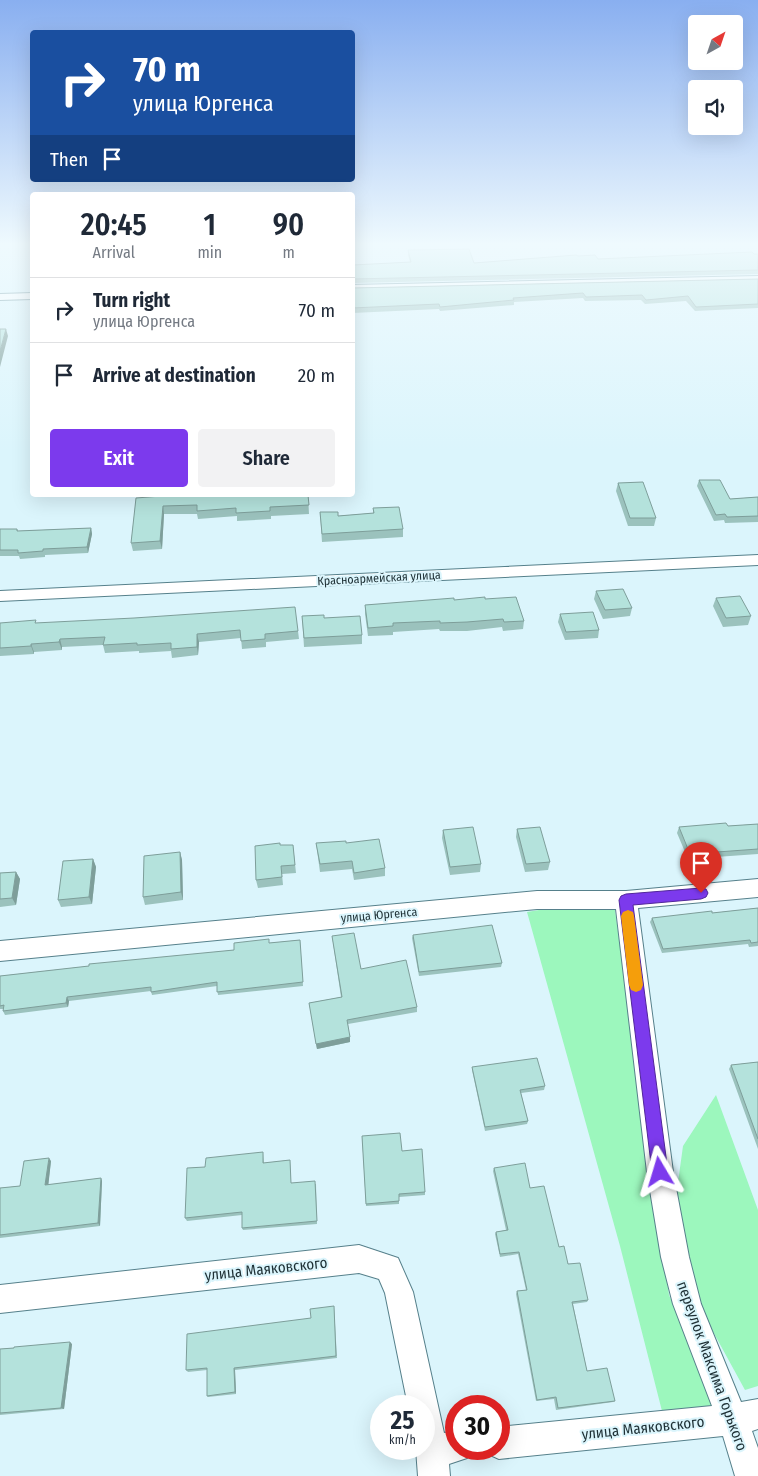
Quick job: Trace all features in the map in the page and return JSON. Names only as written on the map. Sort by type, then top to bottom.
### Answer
[{"type":"street","name":"Красноармейская улица","points":[[0,596],[758,560]]},
{"type":"street","name":"улица Юргенса","points":[[0,951],[537,900],[626,900],[758,888]]},
{"type":"street","name":"переулок Максима Горького","points":[[626,900],[660,1172],[675,1257],[687,1304],[746,1416],[751,1476]]},
{"type":"street","name":"улица Маяковского","points":[[0,1299],[359,1259],[388,1268],[400,1292],[421,1395]]},
{"type":"street","name":"улица Маяковского","points":[[510,1442],[746,1416]]},
{"type":"street","points":[[435,1441],[441,1458]]},
{"type":"green space","points":[[614,903],[669,1295],[719,1407],[662,1411],[620,1246],[527,912],[575,904]]},
{"type":"green space","points":[[716,1095],[758,1210],[758,1386],[745,1390],[699,1306],[676,1197],[683,1146]]},
{"type":"building","points":[[0,329],[6,329],[0,351]]},
{"type":"building","points":[[699,480],[720,480],[730,499],[758,497],[758,516],[727,517],[725,514],[716,515]]},
{"type":"building","points":[[643,482],[656,518],[630,518],[618,483]]},
{"type":"building","points":[[308,497],[309,505],[270,507],[270,511],[236,513],[236,508],[197,511],[197,505],[163,506],[160,541],[131,543],[136,498]]},
{"type":"building","points":[[399,507],[403,529],[322,534],[320,512],[338,512],[338,516],[374,513],[373,508]]},
{"type":"building","points":[[91,528],[87,547],[43,549],[43,551],[18,553],[18,550],[0,550],[0,529],[17,529],[17,531]]},
{"type":"building","points":[[623,589],[632,608],[605,610],[596,591]]},
{"type":"building","points":[[740,596],[751,616],[726,618],[716,598]]},
{"type":"building","points":[[485,597],[485,599],[516,597],[524,621],[504,622],[503,619],[440,623],[440,621],[393,623],[393,626],[368,628],[365,605]]},
{"type":"building","points":[[295,607],[298,631],[265,634],[265,639],[241,641],[240,630],[197,634],[197,647],[171,649],[171,643],[103,645],[105,637],[60,639],[59,642],[0,648],[0,623],[36,620],[35,623],[134,618]]},
{"type":"building","points":[[593,612],[599,630],[566,632],[560,614]]},
{"type":"building","points":[[324,615],[324,618],[360,616],[362,635],[304,638],[302,616]]},
{"type":"building","points":[[726,823],[728,826],[758,824],[758,849],[690,854],[679,827]]},
{"type":"building","points":[[473,827],[481,864],[450,867],[443,830]]},
{"type":"building","points":[[540,827],[550,862],[526,864],[517,829]]},
{"type":"building","points":[[379,839],[385,868],[354,873],[352,861],[320,864],[316,843],[346,841],[346,843]]},
{"type":"building","points":[[280,843],[280,845],[293,845],[295,865],[281,866],[282,877],[256,880],[255,846]]},
{"type":"building","points":[[180,852],[181,892],[143,897],[144,856]]},
{"type":"building","points":[[93,859],[89,897],[58,900],[63,861]]},
{"type":"building","points":[[16,872],[12,898],[0,899],[0,873]]},
{"type":"building","points":[[758,908],[758,942],[751,943],[750,940],[663,949],[652,918],[712,911],[712,913]]},
{"type":"building","points":[[492,925],[502,963],[419,972],[413,935]]},
{"type":"building","points":[[354,933],[361,969],[406,960],[417,1007],[347,1020],[350,1037],[316,1044],[309,1003],[342,997],[332,936]]},
{"type":"building","points":[[269,939],[269,943],[300,940],[303,982],[217,992],[217,982],[151,992],[151,987],[67,997],[66,1003],[3,1011],[4,1005],[0,1006],[0,976],[89,966],[89,964],[234,950],[234,943]]},
{"type":"building","points":[[537,1058],[545,1086],[520,1090],[528,1121],[485,1127],[472,1067]]},
{"type":"building","points":[[758,1062],[758,1139],[731,1065]]},
{"type":"building","points":[[400,1133],[402,1151],[422,1149],[425,1192],[399,1194],[399,1201],[366,1204],[362,1136]]},
{"type":"building","points":[[263,1152],[263,1163],[290,1160],[291,1183],[315,1181],[317,1221],[242,1228],[242,1212],[185,1218],[187,1168],[205,1167],[206,1158]]},
{"type":"building","points":[[49,1158],[45,1185],[101,1178],[98,1223],[0,1235],[0,1188],[20,1186],[24,1161]]},
{"type":"building","points":[[525,1163],[530,1188],[544,1186],[559,1247],[564,1246],[568,1264],[580,1263],[588,1300],[572,1302],[587,1371],[607,1368],[615,1401],[558,1408],[556,1397],[537,1400],[517,1291],[527,1290],[519,1252],[500,1254],[496,1232],[508,1230],[494,1168]]},
{"type":"building","points":[[334,1306],[336,1356],[234,1368],[235,1392],[207,1396],[207,1368],[186,1370],[187,1334],[311,1318],[310,1309]]},
{"type":"building","points":[[70,1342],[61,1408],[0,1413],[0,1349]]},
{"type":"slow traffic","points":[[628,916],[636,985]]},
{"type":"route","points":[[660,1172],[626,900],[701,893]]}]
